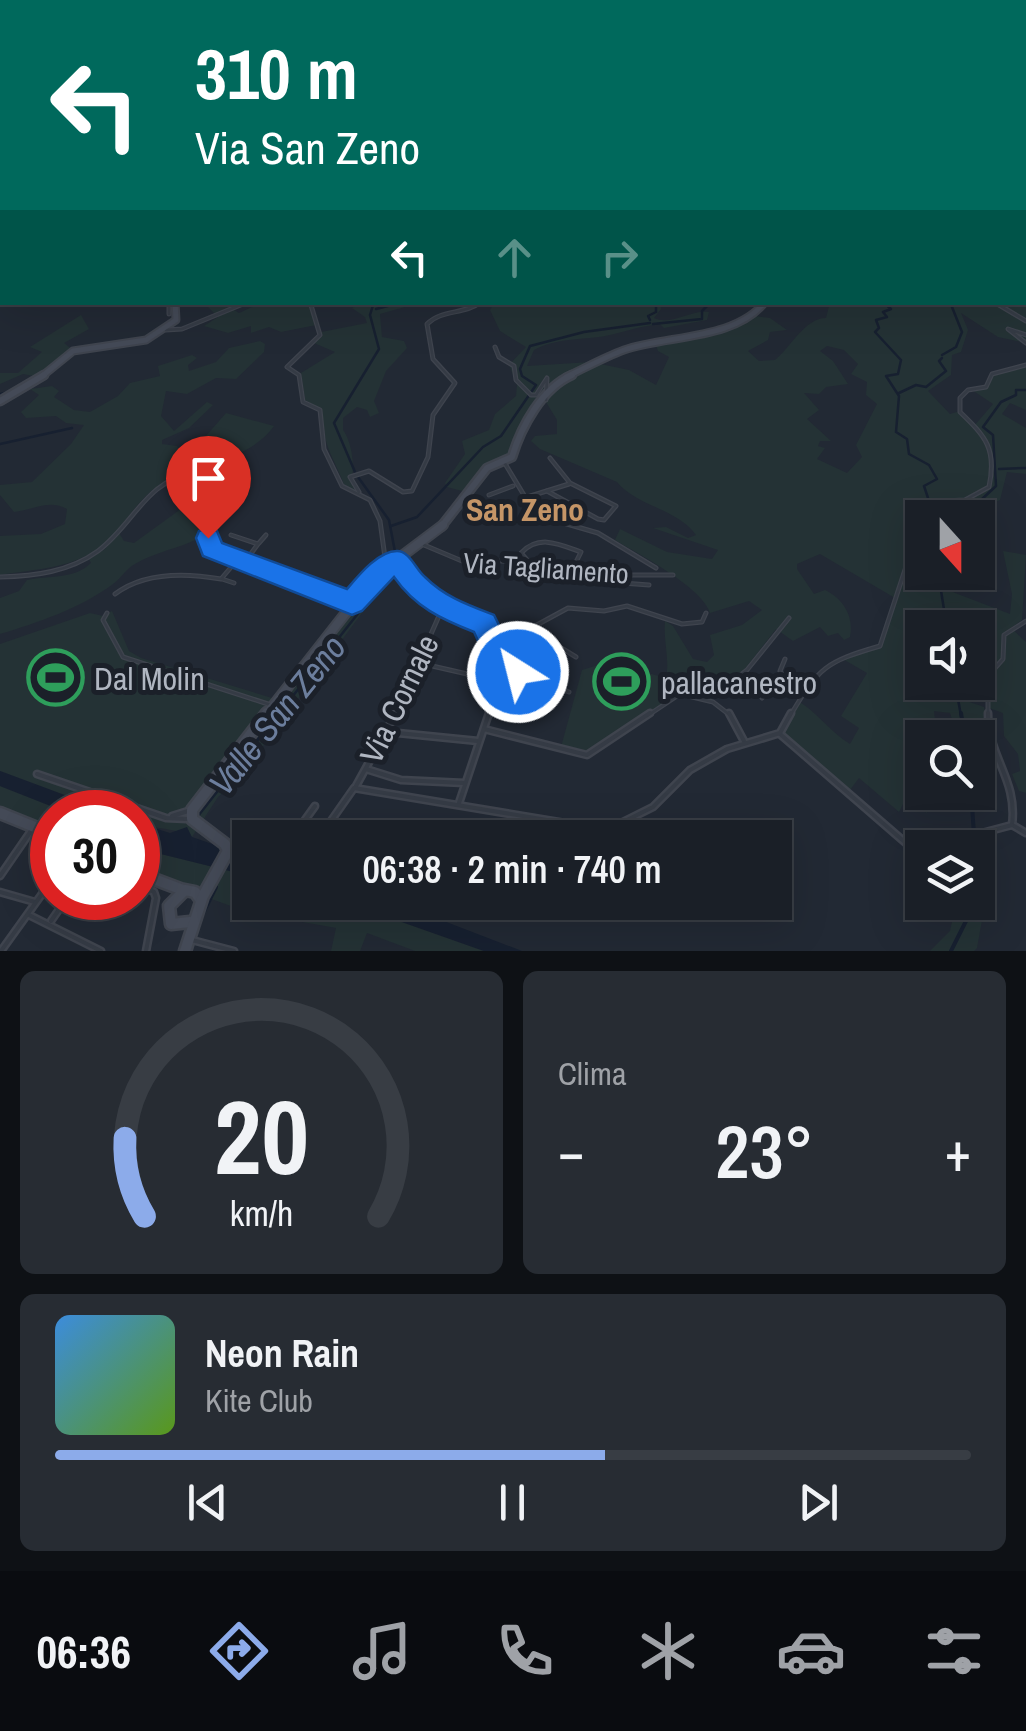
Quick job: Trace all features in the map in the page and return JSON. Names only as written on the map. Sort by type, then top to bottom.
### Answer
[{"type":"main road","points":[[193,918],[174,926],[168,910],[174,898],[188,890],[199,897],[200,905]]},
{"type":"street","points":[[168,314],[171,305]]},
{"type":"street","points":[[166,330],[176,320],[173,305]]},
{"type":"street","points":[[1,401],[31,386],[80,348],[137,343],[241,305]]},
{"type":"street","points":[[311,305],[320,335],[286,368],[299,375],[303,402],[320,410],[324,449],[342,486],[349,492],[358,492]]},
{"type":"street","points":[[386,566],[380,521],[370,500],[358,492],[350,477],[369,470],[403,492],[412,491],[428,458],[434,414],[455,383],[433,359],[427,324],[436,315],[466,312],[476,305]]},
{"type":"street","points":[[36,774],[166,818],[192,814],[352,603],[386,566],[423,544],[448,522],[458,502],[487,468],[514,454],[523,428],[556,382],[616,353],[754,316],[763,305]]},
{"type":"street","points":[[999,305],[1026,321]]},
{"type":"street","points":[[1026,335],[1008,329],[1026,343]]},
{"type":"street","points":[[495,347],[499,357],[514,366],[516,380],[532,395],[547,378],[546,400]]},
{"type":"street","points":[[354,788],[607,830],[653,807],[690,770],[744,743],[780,733],[814,676],[840,658],[880,646],[920,524],[922,502],[965,500],[989,487],[993,468],[987,438],[960,412],[960,398],[968,390],[986,388],[992,374],[1014,365],[1026,365]]},
{"type":"street","points":[[547,490],[562,502],[604,520],[616,506],[570,483],[550,458]]},
{"type":"street","points":[[504,462],[514,486],[536,515],[615,541],[656,570]]},
{"type":"street","points":[[1,577],[32,577],[87,558],[106,544],[144,498],[186,473],[200,479],[206,492],[225,507],[224,517],[206,541],[208,547],[352,603]]},
{"type":"street","points":[[523,498],[570,483]]},
{"type":"street","points":[[489,495],[514,486]]},
{"type":"street","points":[[231,535],[258,544]]},
{"type":"street","points":[[246,560],[266,535]]},
{"type":"street","points":[[528,561],[521,553],[526,546],[543,539],[581,552],[572,572]]},
{"type":"street","name":"Via Tagliamento","points":[[423,544],[448,560],[528,561],[572,572],[622,576],[656,570],[673,576]]},
{"type":"street","points":[[220,578],[239,558]]},
{"type":"street","points":[[397,561],[413,583],[442,608],[487,627],[550,641],[576,657]]},
{"type":"street","points":[[548,565],[558,573],[575,577],[649,584]]},
{"type":"street","points":[[115,594],[126,584],[185,575],[234,583]]},
{"type":"street","points":[[459,804],[504,667],[522,633],[568,608],[604,611],[627,606],[682,624],[702,622],[706,613]]},
{"type":"street","name":"Via Cornale","points":[[332,820],[388,732],[442,608]]},
{"type":"street","points":[[106,614],[104,620],[123,658],[272,705]]},
{"type":"street","points":[[720,691],[748,670],[789,618]]},
{"type":"street","points":[[1012,825],[1015,802],[1009,777],[988,734],[988,676],[1003,659],[1004,635],[1026,621]]},
{"type":"street","points":[[487,627],[504,667],[569,692]]},
{"type":"street","points":[[785,659],[781,673],[805,691]]},
{"type":"street","points":[[418,662],[460,675],[500,681]]},
{"type":"street","points":[[762,698],[781,673]]},
{"type":"street","points":[[484,729],[587,755],[680,694],[723,707],[733,714],[744,743]]},
{"type":"street","points":[[388,732],[480,741]]},
{"type":"street","points":[[780,733],[905,843]]},
{"type":"street","points":[[366,769],[377,775],[465,783]]},
{"type":"street","points":[[305,820],[315,806]]},
{"type":"street","points":[[0,813],[30,825]]},
{"type":"street","points":[[192,814],[232,850]]},
{"type":"street","points":[[995,830],[1012,825],[1026,832]]},
{"type":"street","points":[[0,876],[30,833]]},
{"type":"street","points":[[185,947],[193,918],[228,850]]},
{"type":"street","points":[[160,882],[188,890],[213,880]]},
{"type":"street","points":[[160,882],[167,895],[168,910]]},
{"type":"street","points":[[0,892],[30,900]]},
{"type":"street","points":[[0,951],[30,910]]},
{"type":"street","points":[[27,914],[101,951]]},
{"type":"street","points":[[146,951],[152,920]]},
{"type":"street","points":[[174,926],[185,947]]},
{"type":"street","points":[[185,947],[234,951]]},
{"type":"shaded area","points":[[226,305],[239,313],[257,305],[312,305],[316,325],[281,332],[269,327],[251,333],[251,326],[228,333],[204,326],[218,317],[207,306]]},
{"type":"shaded area","points":[[412,305],[380,314],[382,337],[404,341],[407,348],[386,371],[374,401],[379,413],[370,417],[367,410],[357,407],[343,418],[352,454],[351,480],[359,492],[345,487],[327,443],[322,410],[305,400],[301,373],[335,352],[314,343],[321,332],[367,323],[352,308]]},
{"type":"shaded area","points":[[493,305],[660,305],[654,318],[661,320],[709,312],[707,320],[551,343],[534,350],[527,366],[591,362],[629,370],[656,385],[669,357],[658,351],[655,343],[754,316],[770,318],[787,330],[770,332],[768,340],[748,351],[759,361],[775,360],[811,323],[826,318],[832,305],[1026,305],[1026,343],[998,337],[961,313],[968,330],[961,352],[952,355],[951,375],[928,391],[950,414],[960,411],[974,426],[993,404],[972,390],[985,389],[996,372],[1026,365],[1026,410],[1010,403],[1002,414],[1026,428],[1026,474],[1007,472],[1000,500],[995,502],[905,500],[905,590],[950,590],[1010,614],[1012,594],[1003,551],[1026,555],[1022,620],[1011,628],[1026,642],[1026,793],[1019,791],[1012,774],[1020,771],[1018,754],[1004,736],[1003,713],[989,708],[989,700],[995,700],[997,668],[995,610],[905,610],[905,700],[964,700],[984,707],[987,720],[952,720],[950,713],[934,711],[935,720],[905,720],[905,800],[899,812],[859,778],[847,794],[777,732],[798,701],[850,744],[859,728],[841,716],[867,673],[841,658],[879,646],[895,598],[820,554],[797,564],[797,569],[814,594],[825,590],[842,604],[849,616],[850,637],[844,640],[838,633],[828,636],[820,627],[793,641],[776,629],[745,669],[712,693],[713,703],[676,697],[596,754],[561,747],[582,670],[608,662],[666,678],[665,621],[673,626],[693,659],[707,662],[714,655],[710,635],[742,625],[762,610],[749,601],[710,613],[683,582],[615,540],[620,529],[667,552],[712,559],[718,550],[653,528],[666,527],[688,538],[696,535],[679,519],[635,497],[617,482],[540,449],[531,441],[535,436],[557,434],[557,420],[546,402],[523,428],[514,454],[490,466],[466,492],[445,483],[465,454],[462,441],[489,430],[495,414],[516,396],[517,385],[509,365],[526,347],[500,331],[490,310]],"holes":[[[827,346],[844,350],[858,364],[851,374],[867,382],[866,395],[877,404],[856,445],[862,457],[847,473],[817,459],[825,448],[818,446],[820,441],[831,441],[807,419],[819,410],[804,393],[819,394],[826,387],[848,384],[833,361],[820,351]]]},
{"type":"shaded area","points":[[81,315],[89,329],[64,343],[74,351],[32,383],[34,376],[23,374],[0,384],[0,373],[18,373],[42,352],[30,347]]},
{"type":"shaded area","points":[[260,341],[265,344],[264,352],[236,379],[216,378],[187,394],[166,391],[161,416],[174,431],[207,402],[213,405],[189,428],[162,440],[162,444],[177,446],[181,453],[199,444],[226,413],[274,426],[263,438],[237,454],[161,484],[90,554],[57,566],[0,575],[0,536],[41,534],[65,524],[67,509],[47,505],[14,512],[0,495],[0,485],[32,482],[71,444],[84,425],[66,423],[56,416],[26,418],[21,412],[39,395],[30,389],[52,386],[59,391],[54,397],[74,410],[90,412],[118,396],[130,383],[160,376],[158,366],[192,355],[197,358],[188,365],[189,371],[216,362],[229,348]]},
{"type":"shaded area","points":[[203,493],[226,513],[206,534],[135,564],[113,584],[73,607],[0,634],[0,598],[19,591],[27,580],[69,575],[84,568],[119,533],[124,541],[134,543]]},
{"type":"shaded area","points":[[397,561],[401,567],[376,594],[240,777],[218,797],[192,837],[160,828],[160,790],[51,790],[0,771],[0,644],[90,613],[103,616],[112,611],[129,651],[141,658],[272,698],[374,577]]},
{"type":"shaded area","points":[[0,786],[30,798],[30,825],[0,813]]},
{"type":"shaded area","points":[[160,854],[232,872],[232,906],[160,880]]},
{"type":"shaded area","points":[[292,920],[396,920],[484,951],[415,951],[367,933],[360,951],[331,951],[336,928]]},
{"type":"shaded area","points":[[952,920],[982,920],[974,951],[930,951],[950,931]]},
{"type":"water","points":[[0,771],[51,790],[30,790],[30,798],[0,786]]},
{"type":"water","points":[[187,827],[192,837],[232,851],[232,872],[161,854],[160,830],[170,833]]},
{"type":"water","points":[[396,920],[441,920],[522,951],[484,951]]},
{"type":"waterway","name":"Valle San Zeno","points":[[355,472],[334,423],[379,349],[370,315],[373,305]]},
{"type":"waterway","name":"Valle San Zeno","points":[[376,309],[391,305]]},
{"type":"waterway","points":[[650,320],[648,316],[656,312],[656,305]]},
{"type":"waterway","points":[[653,324],[702,319],[702,311],[708,305]]},
{"type":"waterway","points":[[886,305],[891,309],[883,312],[887,317],[876,320],[879,328],[875,332],[901,360],[898,374],[886,376],[899,396],[896,432],[907,439],[909,454],[929,465],[937,479],[924,486],[928,498]]},
{"type":"waterway","points":[[942,355],[956,347],[962,332],[952,307]]},
{"type":"waterway","points":[[391,526],[417,517],[483,447],[501,436],[536,385],[522,376],[520,369],[530,346],[584,332],[650,323]]},
{"type":"waterway","points":[[899,393],[916,385],[926,387],[946,371],[939,361],[942,358]]},
{"type":"waterway","points":[[981,500],[996,486],[993,435],[983,427],[1001,402],[1016,395],[1016,390],[1026,390]]},
{"type":"waterway","points":[[0,394],[9,392]]},
{"type":"waterway","points":[[0,444],[72,428]]},
{"type":"waterway","points":[[999,469],[1026,468]]},
{"type":"waterway","name":"Valle San Zeno","points":[[358,477],[389,520],[396,557]]},
{"type":"waterway","name":"Valle San Zeno","points":[[277,716],[394,568]]},
{"type":"waterway","points":[[941,590],[944,610]]},
{"type":"waterway","points":[[958,700],[961,716]]},
{"type":"waterway","name":"Valle San Zeno","points":[[197,816],[278,713]]},
{"type":"waterway","points":[[961,713],[962,720]]},
{"type":"waterway","points":[[972,810],[974,830]]},
{"type":"waterway","points":[[200,919],[216,887]]},
{"type":"waterway","points":[[951,951],[966,920]]},
{"type":"place","name":"Dal Molin","points":[[55,678]]},
{"type":"place","name":"pallacanestro","points":[[622,682]]},
{"type":"district","name":"San Zeno","points":[[525,509]]},
{"type":"route","points":[[208,538],[208,547],[212,549],[352,603],[374,576],[397,561],[413,583],[442,608],[484,623],[504,667],[518,672]]}]
